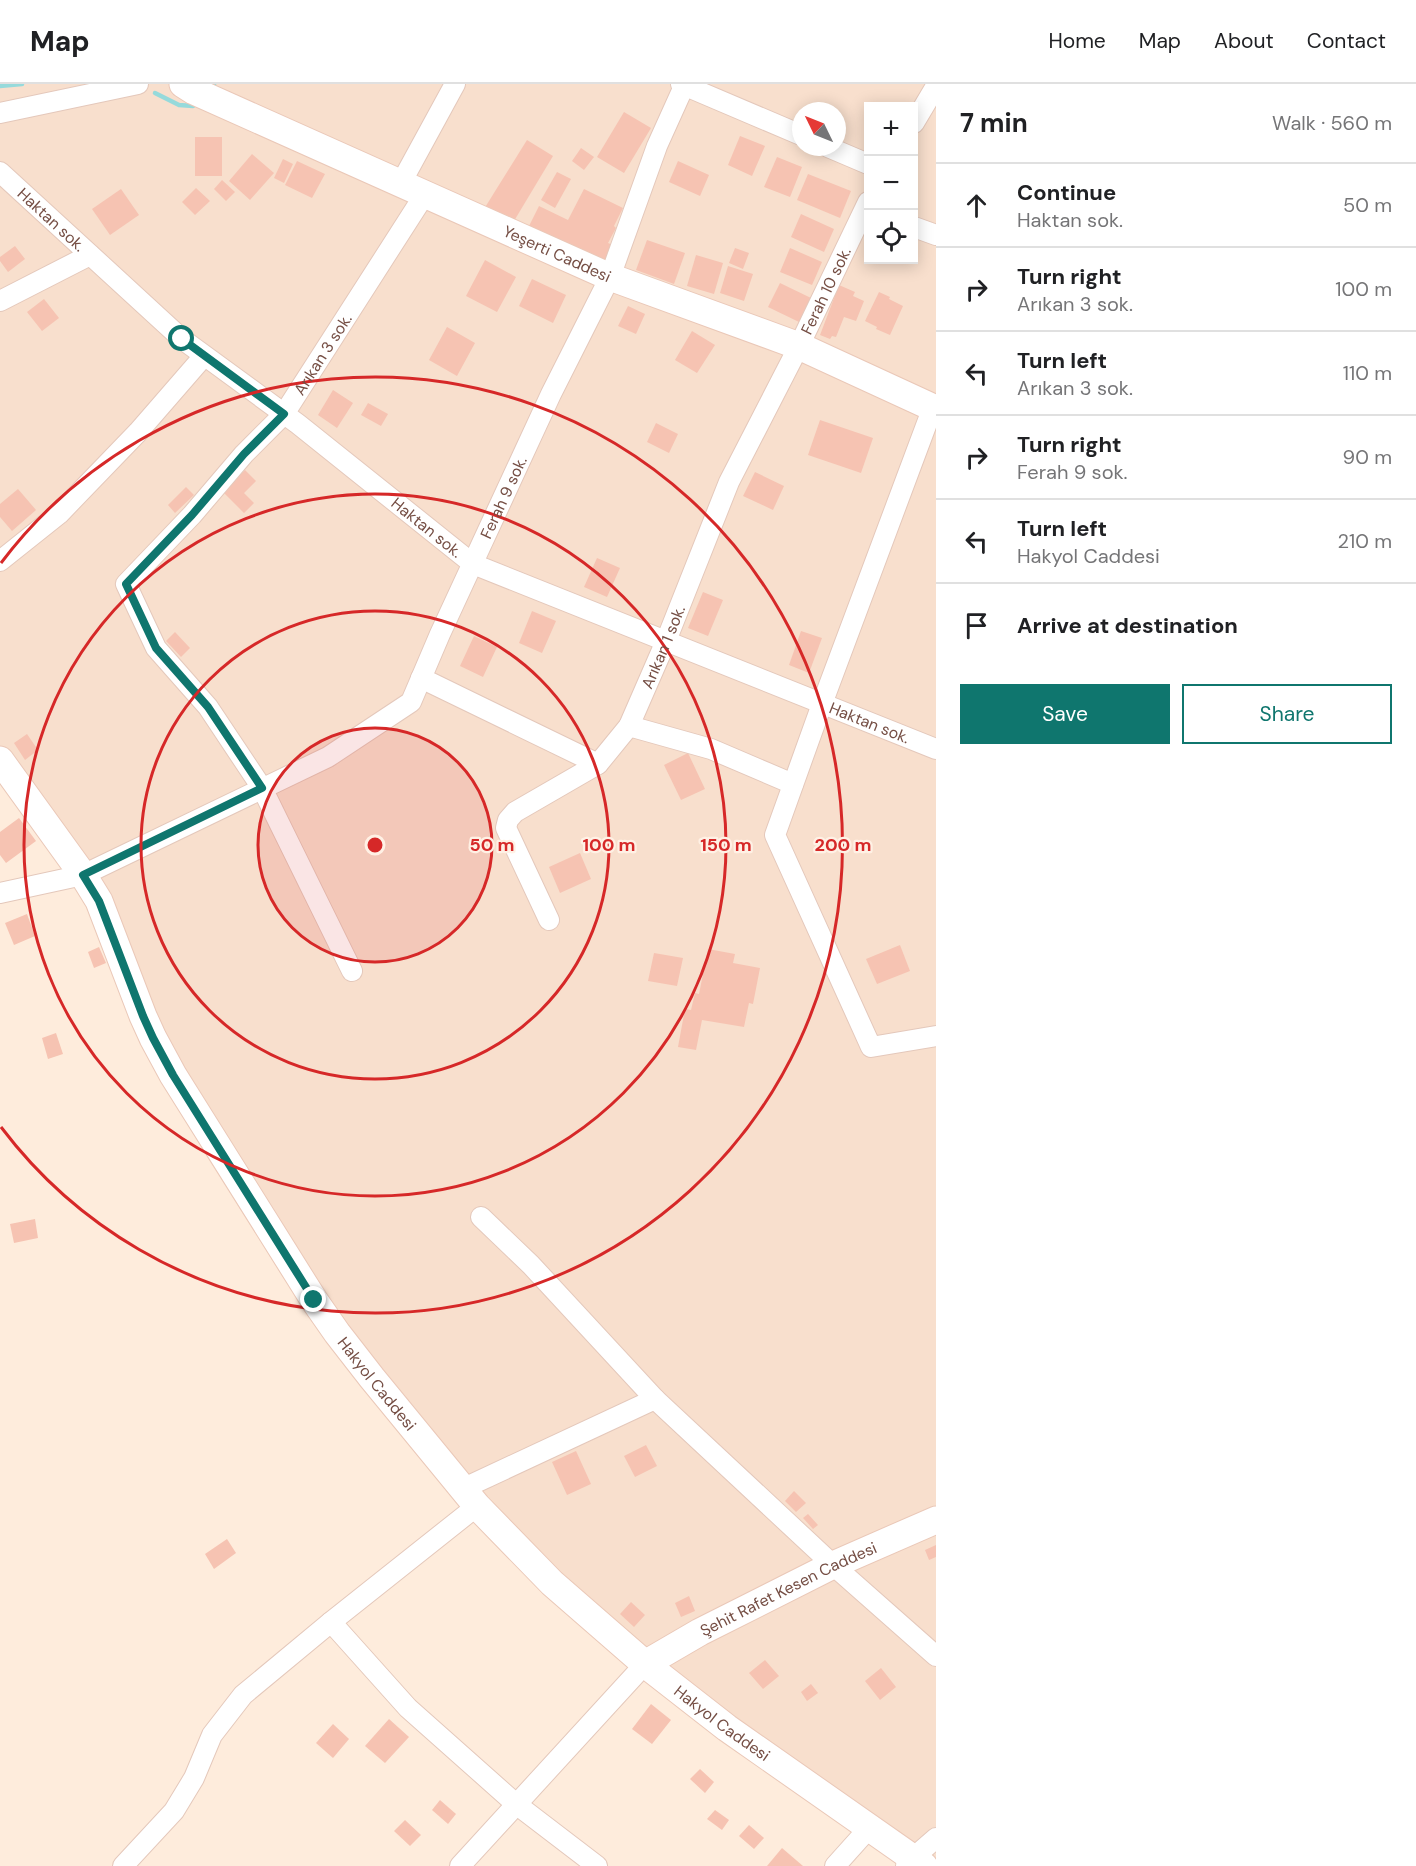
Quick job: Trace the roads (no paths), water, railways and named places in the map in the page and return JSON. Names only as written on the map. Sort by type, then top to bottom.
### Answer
[{"type":"street","points":[[0,113],[138,84]]},
{"type":"street","name":"Arıkan 3 sok.","points":[[262,788],[208,707],[156,648],[126,584],[192,515],[244,454],[284,414],[413,188],[455,84]]},
{"type":"street","points":[[683,85],[792,131]]},
{"type":"street","name":"Ferah 9 sok.","points":[[0,894],[83,875],[328,757],[411,702],[551,394],[610,278],[657,146],[683,85]]},
{"type":"street","name":"Yeşerti Caddesi","points":[[192,86],[610,278],[799,346],[934,408]]},
{"type":"street","points":[[918,116],[936,86]]},
{"type":"street","points":[[846,155],[864,162]]},
{"type":"street","name":"Haktan sok.","points":[[0,172],[182,339],[284,414],[473,564],[936,749]]},
{"type":"street","name":"Ferah 10 sok.","points":[[799,346],[866,210]]},
{"type":"street","points":[[918,228],[936,235]]},
{"type":"street","points":[[0,301],[90,255]]},
{"type":"street","name":"Arıkan 1 sok.","points":[[598,764],[629,726],[666,641],[729,482],[799,346]]},
{"type":"street","points":[[0,561],[59,514],[138,432],[204,356]]},
{"type":"street","points":[[934,408],[775,835],[872,1047],[936,1036]]},
{"type":"street","points":[[421,678],[598,764]]},
{"type":"street","points":[[629,726],[711,749],[793,784]]},
{"type":"street","name":"Hakyol Caddesi","points":[[0,760],[83,875],[99,901],[143,1016],[173,1075],[331,1324],[372,1378],[470,1497],[552,1583],[645,1664],[727,1728],[870,1827],[914,1863]]},
{"type":"street","points":[[549,920],[506,828],[508,820],[514,812],[598,764]]},
{"type":"street","points":[[262,788],[352,971]]},
{"type":"street","points":[[481,1217],[531,1264],[655,1399],[833,1565],[936,1656]]},
{"type":"street","points":[[123,1866],[174,1811],[194,1778],[212,1735],[243,1695],[331,1622],[470,1497],[655,1399]]},
{"type":"street","name":"Şehit Rafet Kesen Caddesi","points":[[645,1664],[700,1632],[833,1565],[936,1520]]},
{"type":"street","points":[[331,1622],[408,1708],[516,1804],[597,1866]]},
{"type":"street","points":[[460,1866],[645,1664]]},
{"type":"street","points":[[835,1866],[870,1827]]},
{"type":"street","points":[[914,1863],[936,1838]]},
{"type":"waterway","points":[[0,86],[22,84]]},
{"type":"waterway","points":[[155,93],[179,105],[193,106]]}]
